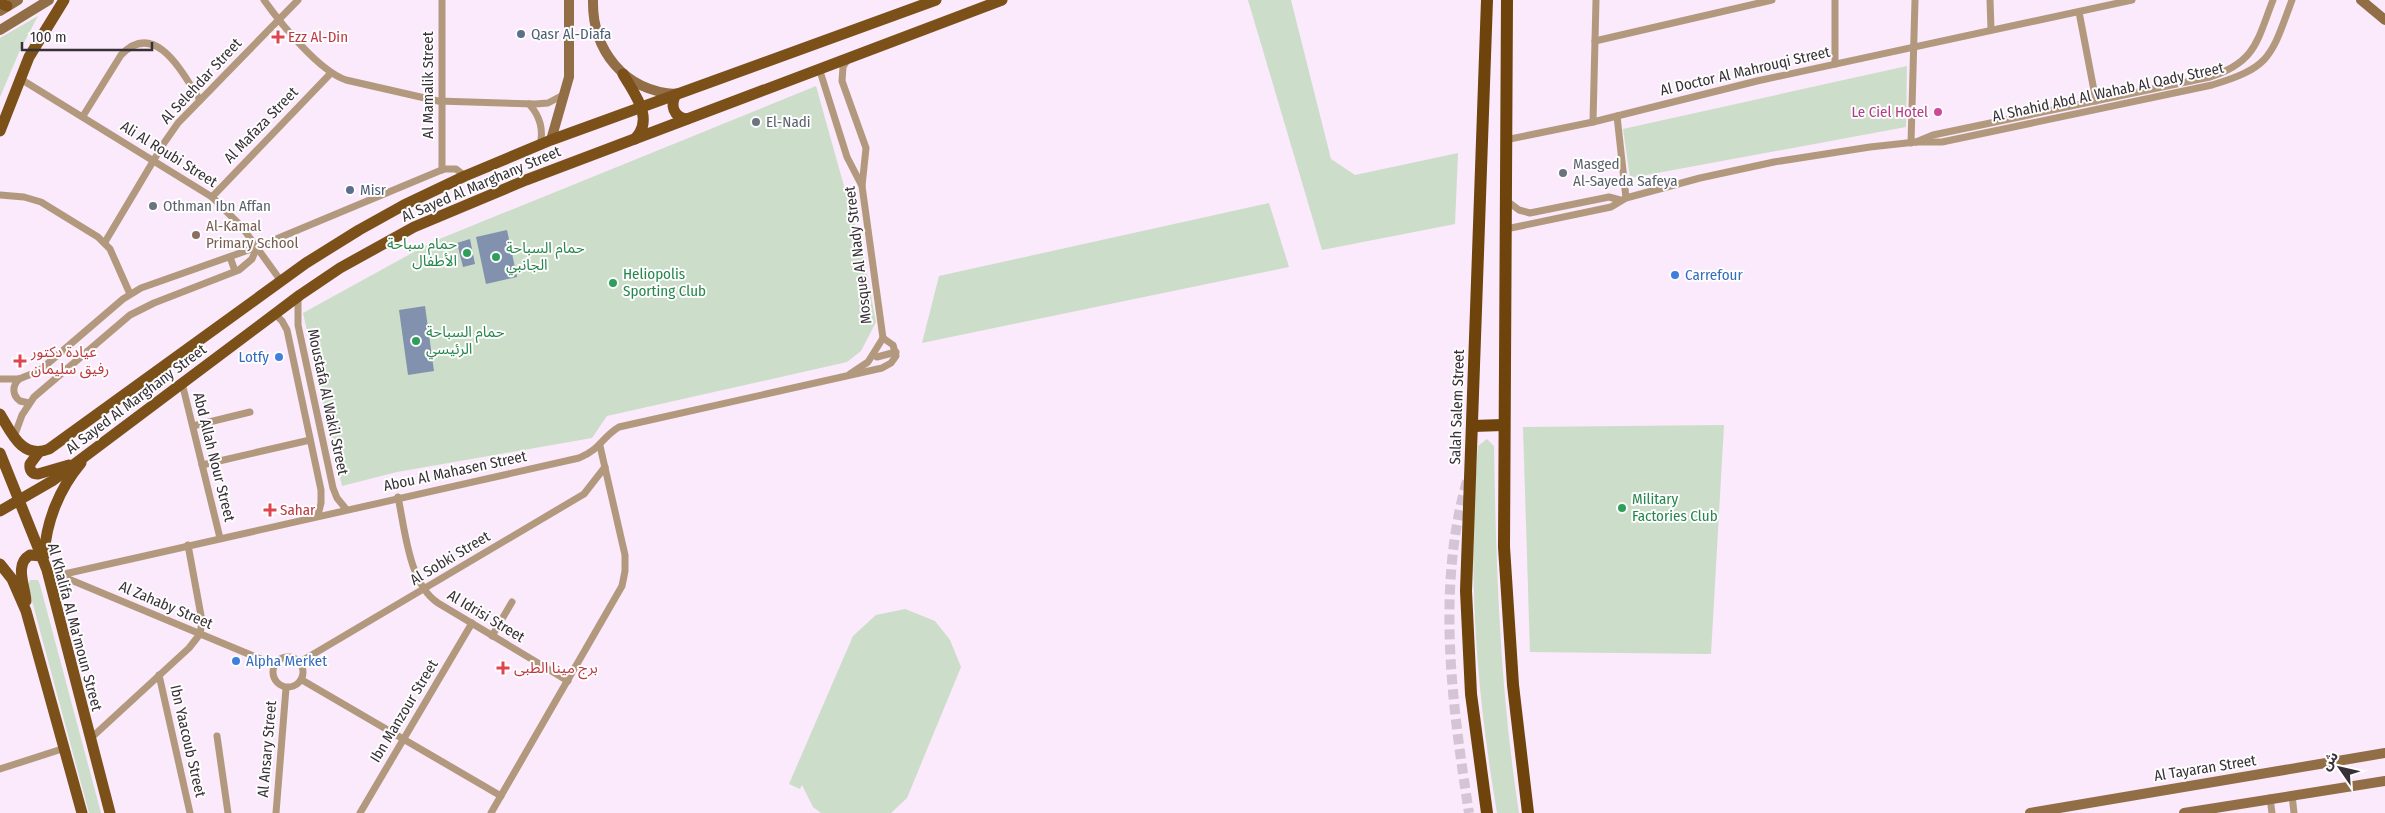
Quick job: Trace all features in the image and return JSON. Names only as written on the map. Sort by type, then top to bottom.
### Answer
[{"type":"highway","name":"Salah Salem Street","points":[[1487,0],[1473,426],[1467,540],[1467,634],[1474,720],[1487,813]]},
{"type":"highway","points":[[1507,0],[1504,140],[1506,200],[1504,547],[1514,703],[1528,813]]},
{"type":"highway","points":[[1473,426],[1504,425]]},
{"type":"main road","points":[[2,7],[18,0]]},
{"type":"main road","points":[[0,30],[49,0]]},
{"type":"main road","points":[[0,131],[19,78],[40,37],[64,0]]},
{"type":"main road","points":[[551,140],[565,94],[570,69],[569,0]]},
{"type":"main road","points":[[593,0],[593,18],[598,39],[610,61],[623,74],[648,89],[676,94],[672,104],[673,110],[677,116],[686,119]]},
{"type":"main road","name":"Al Sayed Al Marghany Street","points":[[39,452],[58,444],[281,281],[360,230],[404,205],[465,176],[551,140],[676,94],[696,89],[936,0]]},
{"type":"main road","name":"Al Sayed Al Marghany Street","points":[[0,511],[52,481],[72,464],[298,296],[350,262],[419,225],[509,186],[1002,0]]},
{"type":"main road","points":[[2361,0],[2385,20]]},
{"type":"main road","points":[[623,74],[641,107],[644,124],[635,138]]},
{"type":"main road","points":[[0,414],[14,437],[24,448],[39,452],[30,464],[30,469],[33,473],[38,474],[72,464]]},
{"type":"main road","points":[[26,611],[21,564],[30,555],[45,562],[47,535],[58,499],[74,472],[94,449]]},
{"type":"main road","name":"Al Khalifa Al Ma'moun Street","points":[[0,453],[45,562],[110,813]]},
{"type":"main road","points":[[0,564],[16,587],[26,611],[82,813]]},
{"type":"main road","points":[[0,577],[16,587]]},
{"type":"main road","name":"Al Tayaran Street","points":[[2030,813],[2385,753]]},
{"type":"main road","points":[[2184,813],[2385,781]]},
{"type":"main road","points":[[1526,795],[1532,813]]},
{"type":"street","points":[[264,0],[279,20],[331,73],[346,80],[442,101],[529,104],[548,102],[565,94]]},
{"type":"street","name":"Al Selehdar Street","points":[[105,242],[174,128],[298,0]]},
{"type":"street","name":"Al Mamalik Street","points":[[442,0],[442,170]]},
{"type":"street","points":[[1593,122],[1596,0]]},
{"type":"street","points":[[1595,41],[1772,0]]},
{"type":"street","points":[[1835,0],[1835,64]]},
{"type":"street","points":[[1913,142],[1915,0]]},
{"type":"street","points":[[1990,0],[1991,29]]},
{"type":"street","name":"Al Doctor Al Mahrouqi Street","points":[[1504,140],[1593,122],[1757,81],[1913,46],[2132,0]]},
{"type":"street","name":"Al Shahid Abd Al Wahab Al Qady Street","points":[[1506,229],[1611,207],[1623,199],[1700,178],[1774,162],[1913,142],[1933,135],[2210,77],[2238,65],[2254,47],[2273,0]]},
{"type":"street","name":"Al Shahid Abd Al Wahab Al Qady Street","points":[[1913,142],[1926,144],[1949,141],[2212,85],[2246,74],[2270,53],[2292,0]]},
{"type":"street","points":[[2079,12],[2096,101]]},
{"type":"street","points":[[82,116],[121,55],[130,48],[142,44],[157,46],[167,53],[200,100]]},
{"type":"street","name":"Mosque Al Nady Street","points":[[851,56],[843,68],[842,81],[865,143],[866,159],[862,186],[883,338]]},
{"type":"street","points":[[819,68],[847,157],[862,186]]},
{"type":"street","name":"Al Mafaza Street","points":[[212,197],[331,73]]},
{"type":"street","name":"Ali Al Roubi Street","points":[[19,78],[212,197],[236,220],[281,281]]},
{"type":"street","points":[[529,104],[540,120],[542,132],[540,145]]},
{"type":"street","points":[[1617,116],[1623,199]]},
{"type":"street","name":"Al Sayed Al Marghany Street","points":[[0,379],[19,379],[39,371],[130,294],[146,286],[257,247],[442,170],[453,169],[465,176]]},
{"type":"street","points":[[0,195],[24,197],[41,202],[105,242],[130,294]]},
{"type":"street","name":"Al Shahid Abd Al Wahab Al Qady Street","points":[[1506,200],[1514,208],[1530,213],[1609,198],[1623,199]]},
{"type":"street","points":[[14,437],[20,419],[29,403],[135,312],[235,271],[248,263],[257,247]]},
{"type":"street","points":[[230,257],[235,271]]},
{"type":"street","name":"Moustafa Al Wakil Street","points":[[298,296],[298,325],[333,488],[337,498],[346,509]]},
{"type":"street","name":"Moustafa Al Wakil Street","points":[[275,314],[287,330],[321,495],[318,515]]},
{"type":"street","points":[[883,338],[893,345],[896,352],[895,360],[882,368],[876,355],[896,352]]},
{"type":"street","name":"Abou Al Mahasen Street","points":[[845,376],[864,365],[876,355],[883,338]]},
{"type":"street","name":"Abou Al Mahasen Street","points":[[60,575],[318,515],[578,458],[600,446],[607,436],[619,427],[882,368]]},
{"type":"street","points":[[19,379],[14,387],[14,394],[20,402],[29,403]]},
{"type":"street","name":"Abd Allah Nour Street","points":[[182,383],[220,538]]},
{"type":"street","points":[[193,426],[250,412]]},
{"type":"street","points":[[202,464],[310,440]]},
{"type":"street","points":[[491,813],[615,600],[624,578],[625,555],[600,446]]},
{"type":"street","name":"Al Sobki Street","points":[[300,662],[584,494],[605,467]]},
{"type":"street","points":[[398,497],[416,575],[423,590]]},
{"type":"street","points":[[90,739],[189,648],[200,634],[202,617],[188,545]]},
{"type":"street","name":"Al Zahaby Street","points":[[45,562],[60,575],[275,665]]},
{"type":"street","name":"Al Idrisi Street","points":[[423,590],[434,600],[568,681]]},
{"type":"street","points":[[492,636],[512,602]]},
{"type":"street","name":"Ibn Manzour Street","points":[[360,813],[472,623]]},
{"type":"street","points":[[289,657],[300,662],[303,669],[302,680],[297,685],[286,688],[274,678],[275,665],[280,659],[289,657]]},
{"type":"street","name":"Ibn Yaacoub Street","points":[[159,675],[190,813]]},
{"type":"street","points":[[302,680],[501,796]]},
{"type":"street","name":"Al Ansary Street","points":[[276,813],[286,688]]},
{"type":"street","points":[[217,736],[228,813]]},
{"type":"street","points":[[0,769],[65,748]]},
{"type":"street","points":[[2292,795],[2294,813]]},
{"type":"street","points":[[2270,798],[2272,813]]},
{"type":"green space","points":[[1248,0],[1291,0],[1331,159],[1355,175],[1458,153],[1455,224],[1322,250]]},
{"type":"green space","points":[[38,16],[20,50],[0,97],[0,38]]},
{"type":"green space","points":[[1907,66],[1906,127],[1630,178],[1623,129]]},
{"type":"green space","name":"Heliopolis Sporting Club","points":[[816,86],[863,254],[876,322],[861,351],[847,362],[607,416],[592,438],[397,472],[342,486],[303,313],[432,242]]},
{"type":"green space","points":[[1269,203],[1289,267],[922,343],[939,276]]},
{"type":"green space","name":"Military Factories Club","points":[[1724,425],[1711,654],[1530,652],[1523,427]]},
{"type":"green space","points":[[1487,439],[1494,446],[1496,538],[1503,676],[1519,813],[1497,813],[1484,721],[1475,630],[1473,539],[1475,493],[1478,446]]},
{"type":"green space","points":[[30,580],[38,580],[40,585],[101,813],[89,813],[28,586]]},
{"type":"green space","points":[[905,609],[935,621],[950,640],[961,667],[907,798],[891,813],[821,813],[813,807],[802,785],[800,789],[789,784],[853,636],[876,615]]},
{"type":"water","name":"حمام السباحة الجانبي","points":[[507,230],[517,277],[486,284],[476,237]]},
{"type":"water","name":"حمام سباحة الأطفال","points":[[470,239],[475,264],[463,267],[457,243]]},
{"type":"water","name":"حمام السباحة الرئيسي","points":[[425,306],[434,371],[408,375],[399,310]]},
{"type":"tunnel","points":[[1467,481],[1457,522],[1452,563],[1450,646],[1457,730],[1469,813]]},
{"type":"place","name":"Qasr Al-Diafa","points":[[521,34]]},
{"type":"place","name":"Ezz Al-Din","points":[[278,37]]},
{"type":"place","name":"Le Ciel Hotel","points":[[1938,112]]},
{"type":"place","name":"El-Nadi","points":[[756,122]]},
{"type":"place","name":"Masged Al-Sayeda Safeya","points":[[1563,173]]},
{"type":"place","name":"Misr","points":[[350,190]]},
{"type":"place","name":"Othman Ibn Affan","points":[[153,206]]},
{"type":"place","name":"Al-Kamal Primary School","points":[[196,235]]},
{"type":"place","name":"حمام سباحة الأطفال","points":[[467,253]]},
{"type":"place","name":"حمام السباحة الجانبي","points":[[496,257]]},
{"type":"place","name":"Carrefour","points":[[1675,275]]},
{"type":"place","name":"Heliopolis Sporting Club","points":[[613,283]]},
{"type":"place","name":"حمام السباحة الرئيسي","points":[[416,341]]},
{"type":"place","name":"Lotfy","points":[[279,357]]},
{"type":"place","name":"عيادة دكتور رفيق سليمان","points":[[20,361]]},
{"type":"place","name":"Military Factories Club","points":[[1622,508]]},
{"type":"place","name":"Sahar","points":[[270,510]]},
{"type":"place","name":"Alpha Merket","points":[[236,661]]},
{"type":"place","name":"برج مينا الطبى","points":[[503,668]]}]
